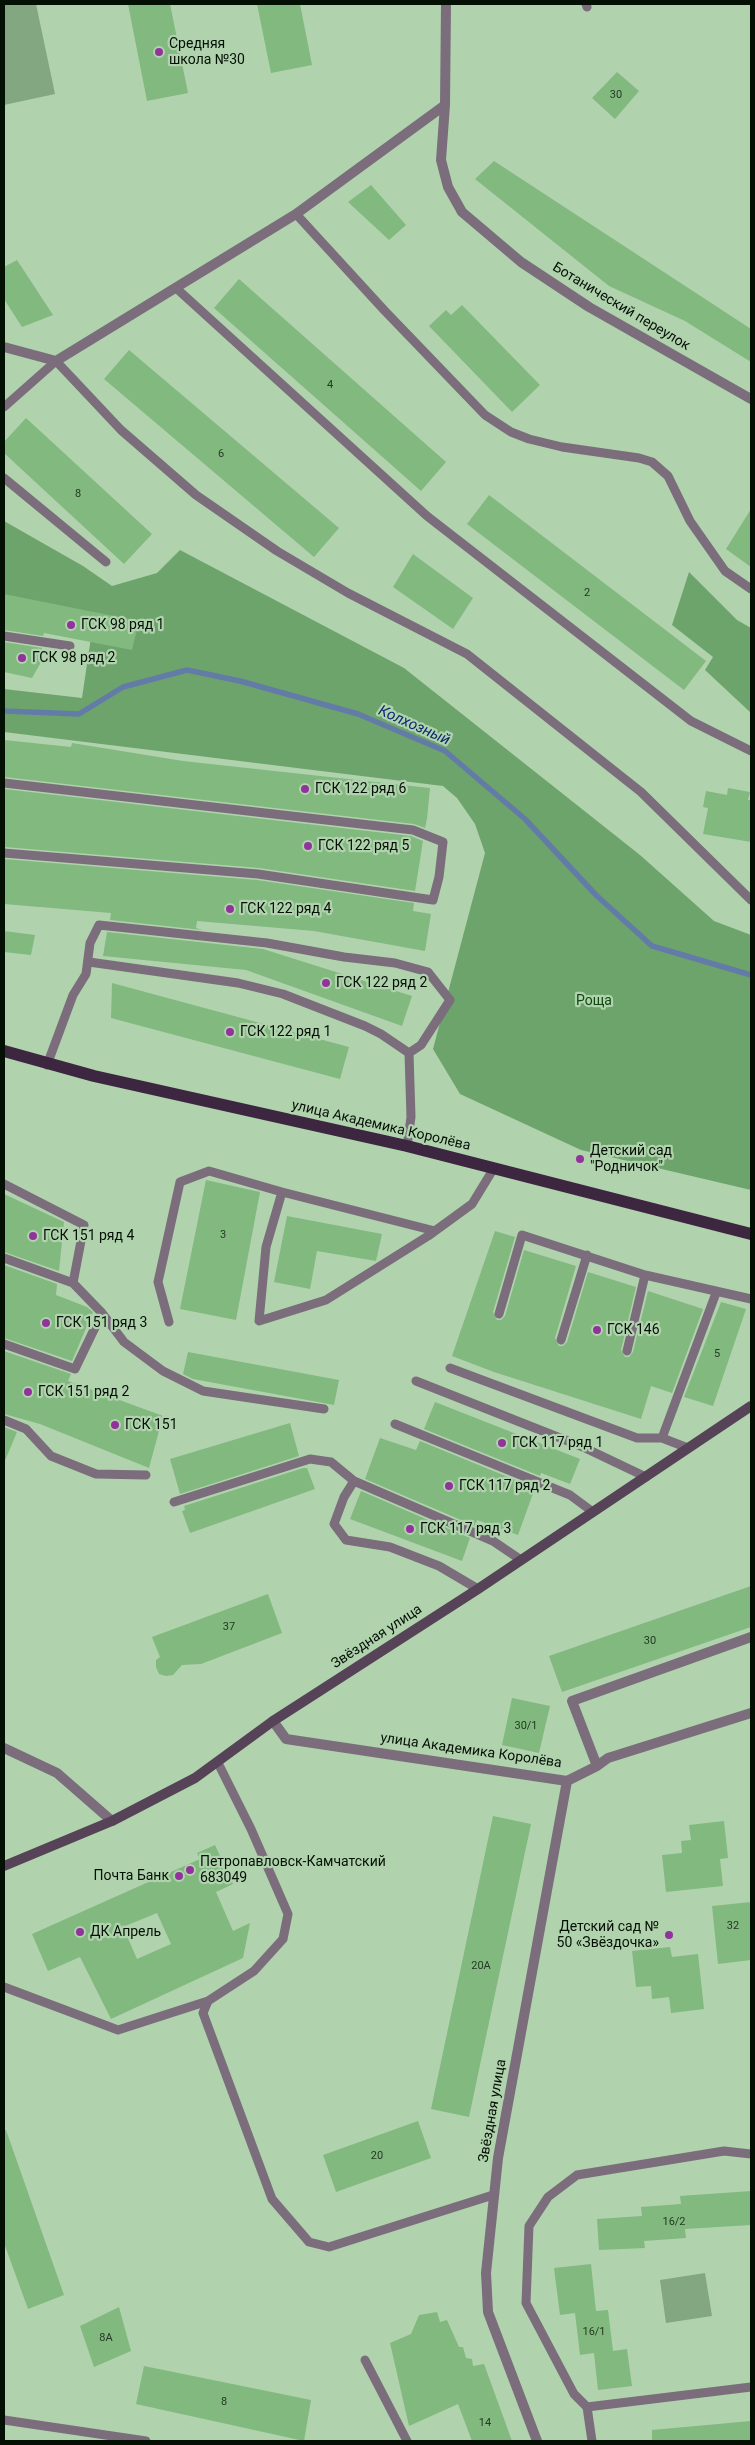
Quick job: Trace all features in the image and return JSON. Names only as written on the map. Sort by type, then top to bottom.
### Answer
[{"type":"main road","name":"улица Академика Королёва","points":[[4,1051],[47,1065],[407,1146],[751,1234]]},
{"type":"street","name":"Ботанический переулок","points":[[446,4],[445,105],[441,160],[448,187],[462,212],[521,262],[589,307],[751,399]]},
{"type":"street","points":[[4,347],[56,361],[296,214],[445,105]]},
{"type":"street","name":"Звёздная улица","points":[[4,1866],[112,1821],[195,1778],[273,1721],[478,1589],[751,1406]]},
{"type":"street","points":[[597,1766],[572,1701],[751,1637]]},
{"type":"street","name":"улица Академика Королёва","points":[[273,1721],[286,1739],[567,1781],[597,1766],[608,1758],[751,1713]]},
{"type":"street","points":[[4,1748],[57,1773],[112,1821]]},
{"type":"street","name":"Звёздная улица","points":[[537,2441],[488,2312],[486,2273],[493,2195],[567,1781]]},
{"type":"lane","points":[[296,214],[384,310],[485,415],[511,432],[528,439],[562,447],[639,458],[652,462],[668,476],[690,521],[725,570],[751,588]]},
{"type":"lane","points":[[176,288],[427,516],[691,721],[751,750]]},
{"type":"lane","points":[[4,407],[56,361],[121,430],[196,495],[277,551],[348,594],[467,654],[641,792],[751,900]]},
{"type":"lane","points":[[4,478],[106,562]]},
{"type":"lane","points":[[4,636],[70,646]]},
{"type":"lane","points":[[4,783],[413,830],[443,842],[439,877],[433,900],[258,874],[4,853]]},
{"type":"lane","points":[[47,1065],[73,995],[86,974],[90,943],[99,926],[267,943],[344,957],[395,963],[428,972],[450,1000],[421,1045],[408,1053]]},
{"type":"lane","points":[[89,962],[219,980],[283,994],[373,1030],[408,1053]]},
{"type":"lane","points":[[407,1146],[411,1117],[408,1053]]},
{"type":"lane","points":[[282,1192],[266,1247],[259,1321],[326,1300],[434,1231],[472,1204],[494,1168]]},
{"type":"lane","points":[[169,1322],[158,1282],[180,1182],[209,1171],[434,1231]]},
{"type":"lane","points":[[4,1184],[84,1226],[73,1283]]},
{"type":"lane","points":[[499,1314],[522,1235],[645,1275],[716,1293],[751,1299]]},
{"type":"lane","points":[[561,1340],[587,1255]]},
{"type":"lane","points":[[4,1258],[73,1283],[102,1313],[124,1342],[163,1371],[204,1391],[324,1409]]},
{"type":"lane","points":[[627,1351],[645,1275]]},
{"type":"lane","points":[[662,1438],[716,1293]]},
{"type":"lane","points":[[4,1344],[75,1369],[102,1313]]},
{"type":"lane","points":[[450,1368],[637,1438],[662,1438],[688,1448]]},
{"type":"lane","points":[[416,1381],[583,1447],[646,1476]]},
{"type":"lane","points":[[4,1420],[26,1429],[50,1456],[96,1474],[146,1475]]},
{"type":"lane","points":[[395,1424],[570,1495],[594,1512]]},
{"type":"lane","points":[[174,1502],[310,1459],[331,1462],[354,1481],[493,1541],[521,1560]]},
{"type":"lane","points":[[354,1481],[344,1498],[334,1524],[346,1540],[390,1547],[438,1566],[478,1589]]},
{"type":"lane","points":[[4,1987],[118,2030],[208,2001],[254,1971],[284,1939],[288,1914],[251,1829],[218,1763]]},
{"type":"lane","points":[[208,2001],[203,2013],[272,2199],[310,2242],[328,2247],[493,2195]]},
{"type":"lane","points":[[592,2441],[586,2407],[574,2394],[526,2303],[529,2226],[548,2197],[577,2175],[724,2151],[751,2154]]},
{"type":"lane","points":[[365,2360],[407,2441]]},
{"type":"lane","points":[[586,2407],[751,2387]]},
{"type":"lane","points":[[4,2420],[146,2441]]},
{"type":"green space","points":[[4,4],[36,4],[55,94],[4,105]]},
{"type":"green space","name":"Роща","points":[[4,521],[83,566],[112,586],[157,573],[180,550],[404,668],[640,855],[714,921],[751,935],[751,1190],[581,1150],[460,1094],[433,1049],[485,853],[475,824],[457,798],[443,786],[4,732],[4,689],[82,698],[94,617],[4,597]]},
{"type":"green space","points":[[689,572],[737,620],[751,628],[751,713],[705,670],[713,657],[672,625]]},
{"type":"green space","points":[[705,2273],[712,2316],[666,2323],[660,2280]]},
{"type":"building","name":"Средняя школа №30","points":[[128,4],[170,4],[188,93],[147,101]]},
{"type":"building","name":"Средняя школа №30","points":[[257,4],[300,4],[312,65],[271,73]]},
{"type":"building","points":[[617,72],[639,91],[615,119],[592,98]]},
{"type":"building","points":[[494,161],[751,329],[751,362],[685,321],[609,286],[475,179]]},
{"type":"building","points":[[371,185],[406,225],[389,240],[348,202]]},
{"type":"building","points":[[17,260],[53,315],[22,327],[4,299],[4,267]]},
{"type":"building","points":[[239,279],[446,462],[421,491],[214,308]]},
{"type":"building","points":[[462,305],[540,385],[512,412],[429,326],[446,310],[451,315]]},
{"type":"building","points":[[129,350],[339,528],[314,557],[104,379]]},
{"type":"building","points":[[26,418],[152,534],[124,564],[4,453],[4,442]]},
{"type":"building","points":[[489,495],[706,661],[684,690],[467,524]]},
{"type":"building","points":[[751,509],[751,567],[726,549]]},
{"type":"building","points":[[413,554],[473,598],[453,629],[393,587]]},
{"type":"building","name":"ГСК 98 ряд 1","points":[[4,594],[139,621],[132,650],[44,633],[43,636],[4,630]]},
{"type":"building","name":"ГСК 98 ряд 2","points":[[4,642],[42,648],[40,664],[32,678],[4,672]]},
{"type":"building","points":[[4,740],[71,747],[72,743],[183,761],[430,788],[427,819],[425,828],[414,824],[4,777]]},
{"type":"building","points":[[728,788],[750,792],[748,800],[751,800],[751,842],[703,834],[708,808],[703,807],[706,791],[727,795]]},
{"type":"building","points":[[4,789],[411,836],[423,841],[415,891],[259,868],[4,847]]},
{"type":"building","name":"ГСК 122 ряд 4","points":[[4,859],[257,880],[414,903],[413,911],[431,914],[425,951],[314,931],[197,921],[196,928],[202,930],[110,920],[111,913],[4,904]]},
{"type":"building","points":[[4,931],[35,935],[31,955],[4,952]]},
{"type":"building","name":"ГСК 122 ряд 2","points":[[107,932],[263,949],[412,996],[402,1026],[246,970],[103,956]]},
{"type":"building","name":"ГСК 122 ряд 1","points":[[112,983],[349,1047],[340,1079],[111,1018]]},
{"type":"building","points":[[206,1180],[260,1192],[236,1320],[180,1309]]},
{"type":"building","name":"ГСК 151 ряд 4","points":[[4,1194],[64,1222],[59,1271],[4,1252]]},
{"type":"building","points":[[287,1216],[382,1234],[376,1261],[317,1251],[310,1289],[274,1282]]},
{"type":"building","name":"ГСК 146","points":[[495,1231],[515,1237],[493,1312],[497,1320],[501,1320],[505,1316],[524,1250],[576,1266],[555,1338],[559,1346],[563,1346],[567,1342],[588,1272],[636,1287],[621,1350],[625,1357],[629,1357],[633,1352],[648,1291],[703,1309],[672,1393],[651,1386],[641,1419],[494,1372],[452,1356]]},
{"type":"building","name":"ГСК 151 ряд 3","points":[[4,1265],[57,1284],[56,1295],[87,1307],[93,1312],[72,1361],[4,1338]]},
{"type":"building","points":[[721,1302],[746,1309],[713,1406],[684,1397]]},
{"type":"building","points":[[4,1351],[71,1374],[68,1381],[163,1416],[149,1468],[40,1424],[4,1414]]},
{"type":"building","points":[[188,1352],[339,1380],[334,1405],[193,1379],[183,1374]]},
{"type":"building","name":"ГСК 117 ряд 1","points":[[435,1402],[580,1459],[570,1484],[541,1473],[540,1476],[424,1429]]},
{"type":"building","points":[[290,1423],[299,1456],[180,1494],[170,1459]]},
{"type":"building","points":[[4,1427],[17,1432],[4,1463]]},
{"type":"building","name":"ГСК 117 ряд 2","points":[[380,1438],[416,1450],[420,1441],[535,1488],[518,1535],[477,1520],[475,1526],[365,1479]]},
{"type":"building","points":[[307,1468],[315,1489],[190,1533],[182,1511],[185,1510],[184,1506]]},
{"type":"building","name":"ГСК 117 ряд 3","points":[[361,1491],[470,1538],[462,1561],[350,1519]]},
{"type":"building","points":[[751,1586],[751,1627],[562,1692],[549,1656]]},
{"type":"building","points":[[268,1594],[282,1633],[201,1664],[182,1665],[173,1675],[159,1674],[156,1660],[160,1657],[152,1637]]},
{"type":"building","points":[[512,1698],[550,1706],[539,1753],[502,1745]]},
{"type":"building","points":[[493,1816],[531,1824],[469,2117],[431,2109]]},
{"type":"building","points":[[724,1821],[728,1858],[720,1859],[723,1886],[666,1892],[662,1855],[682,1853],[681,1841],[691,1840],[689,1825]]},
{"type":"building","name":"ДК Апрель","points":[[215,1845],[233,1884],[216,1892],[233,1931],[250,1923],[243,1958],[111,2019],[80,1957],[48,1971],[32,1934],[200,1859],[197,1853]],"holes":[[[157,1913],[171,1944],[137,1959],[123,1927]]]},
{"type":"building","points":[[751,1902],[751,1960],[718,1964],[712,1906]]},
{"type":"building","points":[[670,1947],[672,1957],[698,1954],[704,2009],[671,2013],[669,1997],[652,1999],[651,1986],[636,1987],[632,1951]]},
{"type":"building","points":[[418,2121],[431,2158],[336,2192],[323,2155]]},
{"type":"building","points":[[6,2130],[64,2295],[28,2309],[4,2243],[4,2131]]},
{"type":"building","points":[[751,2191],[751,2225],[685,2229],[686,2238],[644,2241],[645,2248],[599,2250],[597,2219],[642,2216],[641,2207],[681,2204],[680,2196]]},
{"type":"building","points":[[591,2264],[596,2311],[608,2310],[613,2351],[627,2349],[632,2386],[598,2390],[594,2353],[580,2355],[575,2313],[560,2315],[554,2268]]},
{"type":"building","points":[[119,2307],[131,2351],[94,2367],[80,2326]]},
{"type":"building","points":[[437,2312],[440,2322],[447,2320],[459,2347],[463,2347],[466,2358],[472,2359],[473,2366],[484,2364],[512,2441],[472,2441],[458,2404],[409,2426],[390,2343],[411,2334],[419,2315]]},
{"type":"building","points":[[144,2366],[311,2400],[304,2441],[136,2404]]},
{"type":"building","points":[[751,2421],[751,2441],[652,2441],[652,2430]]},
{"type":"waterway","name":"Колхозный","points":[[4,711],[79,714],[123,687],[187,670],[240,681],[358,714],[445,751],[525,819],[596,895],[652,946],[751,975]]},
{"type":"place","name":"Средняя школа №30","points":[[159,52]]},
{"type":"place","name":"ГСК 98 ряд 1","points":[[71,625]]},
{"type":"place","name":"ГСК 98 ряд 2","points":[[22,658]]},
{"type":"place","name":"ГСК 122 ряд 6","points":[[305,789]]},
{"type":"place","name":"ГСК 122 ряд 5","points":[[308,846]]},
{"type":"place","name":"ГСК 122 ряд 4","points":[[230,909]]},
{"type":"place","name":"ГСК 122 ряд 2","points":[[326,983]]},
{"type":"place","name":"ГСК 122 ряд 1","points":[[230,1032]]},
{"type":"place","name":"Детский сад \"Родничок\"","points":[[580,1159]]},
{"type":"place","name":"ГСК 151 ряд 4","points":[[33,1236]]},
{"type":"place","name":"ГСК 151 ряд 3","points":[[46,1323]]},
{"type":"place","name":"ГСК 146","points":[[597,1330]]},
{"type":"place","name":"ГСК 151 ряд 2","points":[[28,1392]]},
{"type":"place","name":"ГСК 151","points":[[115,1425]]},
{"type":"place","name":"ГСК 117 ряд 1","points":[[502,1443]]},
{"type":"place","name":"ГСК 117 ряд 2","points":[[449,1486]]},
{"type":"place","name":"ГСК 117 ряд 3","points":[[410,1529]]},
{"type":"place","name":"Петропавловск-Камчатский 683049","points":[[190,1870]]},
{"type":"place","name":"Почта Банк","points":[[179,1876]]},
{"type":"place","name":"ДК Апрель","points":[[80,1932]]},
{"type":"place","name":"Детский сад № 50 «Звёздочка»","points":[[669,1935]]}]
